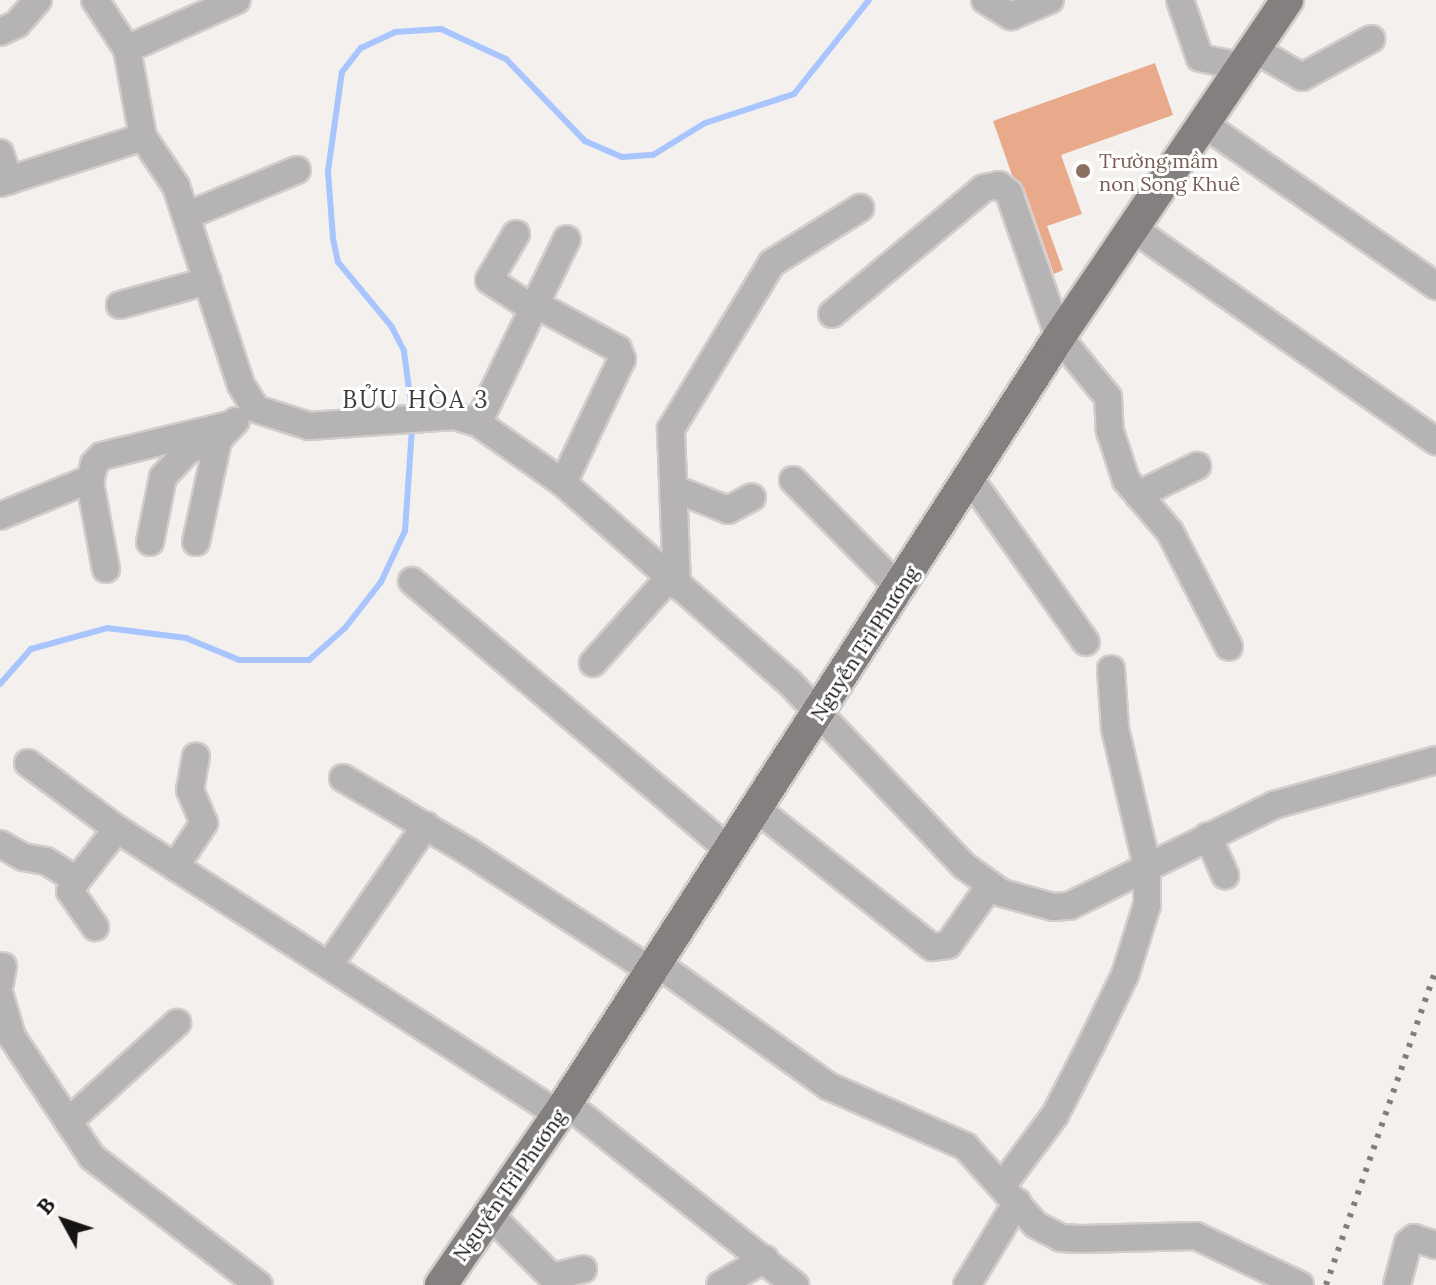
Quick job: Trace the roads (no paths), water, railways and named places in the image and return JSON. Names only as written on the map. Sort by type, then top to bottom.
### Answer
[{"type":"main road","name":"Nguyễn Tri Phương","points":[[441,1285],[757,809],[1131,227],[1287,0]]},
{"type":"street","points":[[0,32],[17,24],[38,0]]},
{"type":"street","points":[[96,0],[127,49],[143,137],[176,186],[241,385],[256,409],[309,426],[425,416],[455,416],[478,423],[563,483],[821,710],[911,811],[990,886],[1028,901],[1069,906],[1274,805],[1436,760]]},
{"type":"street","points":[[127,49],[237,0]]},
{"type":"street","points":[[985,0],[1011,16],[1050,0]]},
{"type":"street","points":[[1180,0],[1200,58],[1246,57],[1302,77],[1371,39]]},
{"type":"street","points":[[1201,122],[1436,286]]},
{"type":"street","points":[[0,153],[4,182],[143,137]]},
{"type":"street","points":[[186,216],[297,170]]},
{"type":"street","points":[[832,314],[984,188],[999,185],[1009,193],[1059,337],[1105,391],[1115,453],[1138,495],[1170,532],[1229,647]]},
{"type":"street","points":[[593,663],[673,582],[675,489],[671,429],[772,263],[860,208]]},
{"type":"street","points":[[1131,227],[1436,441]]},
{"type":"street","points":[[516,234],[489,280],[536,308],[618,349],[622,359],[563,483]]},
{"type":"street","points":[[478,423],[567,239]]},
{"type":"street","points":[[120,305],[208,281]]},
{"type":"street","points":[[150,542],[163,477],[172,462],[256,409]]},
{"type":"street","points":[[106,569],[90,479],[94,464],[102,456],[224,432]]},
{"type":"street","points":[[196,542],[224,432]]},
{"type":"street","points":[[1138,495],[1197,466]]},
{"type":"street","points":[[969,477],[1086,642]]},
{"type":"street","points":[[0,516],[90,479]]},
{"type":"street","points":[[793,480],[899,588]]},
{"type":"street","points":[[675,489],[728,510],[752,497]]},
{"type":"street","points":[[412,581],[729,850]]},
{"type":"street","points":[[967,1285],[1009,1194],[1055,1115],[1125,975],[1147,905],[1147,866],[1115,728],[1111,669]]},
{"type":"street","points":[[175,867],[204,823],[190,790],[196,757]]},
{"type":"street","points":[[28,763],[117,829],[175,867],[561,1107],[765,1259],[795,1285]]},
{"type":"street","points":[[343,778],[426,825],[653,966],[828,1086],[956,1141],[1036,1225],[1061,1238],[1196,1236],[1300,1285]]},
{"type":"street","points":[[757,809],[932,947],[948,945],[990,886]]},
{"type":"street","points":[[329,965],[426,825]]},
{"type":"street","points":[[95,927],[70,891],[117,829]]},
{"type":"street","points":[[1208,836],[1225,875]]},
{"type":"street","points":[[0,844],[23,857],[46,861],[77,880]]},
{"type":"street","points":[[0,996],[12,1037],[92,1157],[259,1285]]},
{"type":"street","points":[[69,1121],[177,1023]]},
{"type":"street","points":[[488,1213],[552,1277],[583,1269]]},
{"type":"street","points":[[1397,1285],[1408,1243],[1414,1238],[1436,1245]]},
{"type":"street","points":[[720,1285],[765,1259]]},
{"type":"waterway","points":[[412,412],[404,351],[392,327],[338,262],[333,238],[328,171],[342,72],[361,48],[395,32],[441,29],[506,59],[585,141],[622,157],[653,155],[705,123],[794,94],[869,0]]},
{"type":"waterway","points":[[0,684],[31,649],[107,628],[186,638],[239,660],[309,660],[345,628],[381,582],[405,531],[412,427]]},
{"type":"railway","points":[[1326,1285],[1436,969]]},
{"type":"place","name":"Trường mầm non Song Khuê","points":[[1083,171]]},
{"type":"district","name":"BỬU HÒA 3","points":[[416,400]]}]
